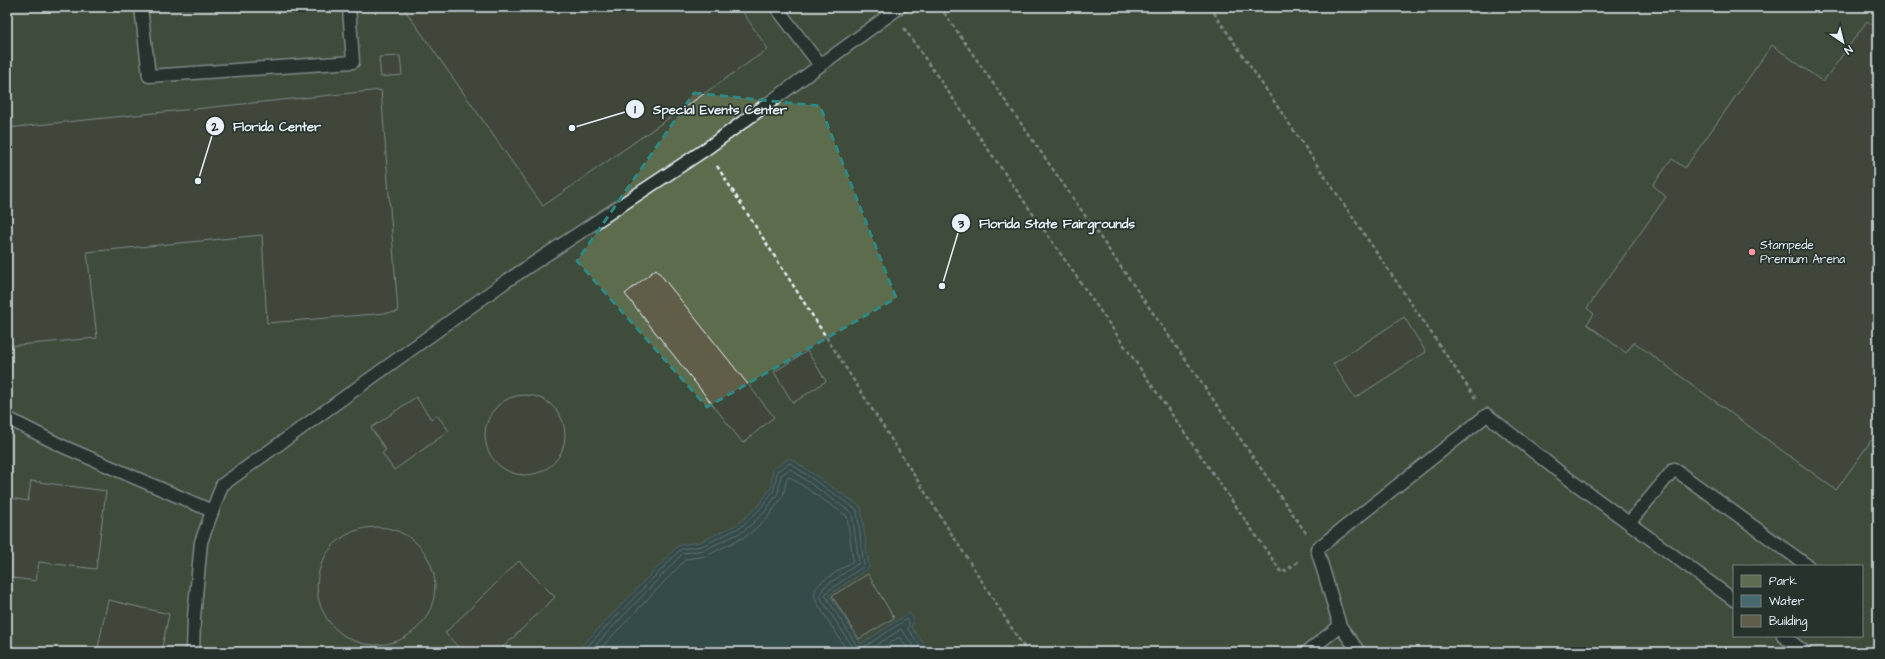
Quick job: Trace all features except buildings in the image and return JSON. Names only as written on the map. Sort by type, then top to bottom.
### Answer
[{"type":"lane","points":[[141,7],[149,76],[352,62],[349,7]]},
{"type":"lane","points":[[776,7],[820,65]]},
{"type":"lane","points":[[193,652],[194,617],[200,542],[222,485],[505,282],[706,149],[896,10]]},
{"type":"lane","points":[[1359,652],[1340,626],[1317,549],[1487,415],[1558,471],[1733,599]]},
{"type":"lane","points":[[7,418],[62,446],[212,511]]},
{"type":"lane","points":[[1629,523],[1674,469],[1807,565]]},
{"type":"lane","points":[[1307,652],[1340,626]]},
{"type":"lane","points":[[1784,637],[1805,652]]},
{"type":"path","points":[[896,10],[1282,573],[1317,549],[940,7]]},
{"type":"path","points":[[1210,7],[1487,415]]},
{"type":"path","points":[[706,149],[1028,652]]},
{"type":"highlighted area","points":[[694,93],[820,106],[896,298],[707,407],[577,261]]},
{"type":"green space","points":[[7,7],[1878,7],[1878,652],[7,652]]},
{"type":"water","points":[[790,458],[861,507],[869,568],[829,595],[861,644],[909,613],[914,619],[911,627],[930,652],[576,652],[679,545],[700,542],[738,524],[758,506],[771,488],[773,469]]},
{"type":"place","name":"Special Events Center","points":[[572,128]]},
{"type":"place","name":"Florida Center","points":[[198,181]]},
{"type":"place","name":"Stampede Premium Arena","points":[[1752,252]]},
{"type":"place","name":"Florida State Fairgrounds","points":[[942,286]]}]
